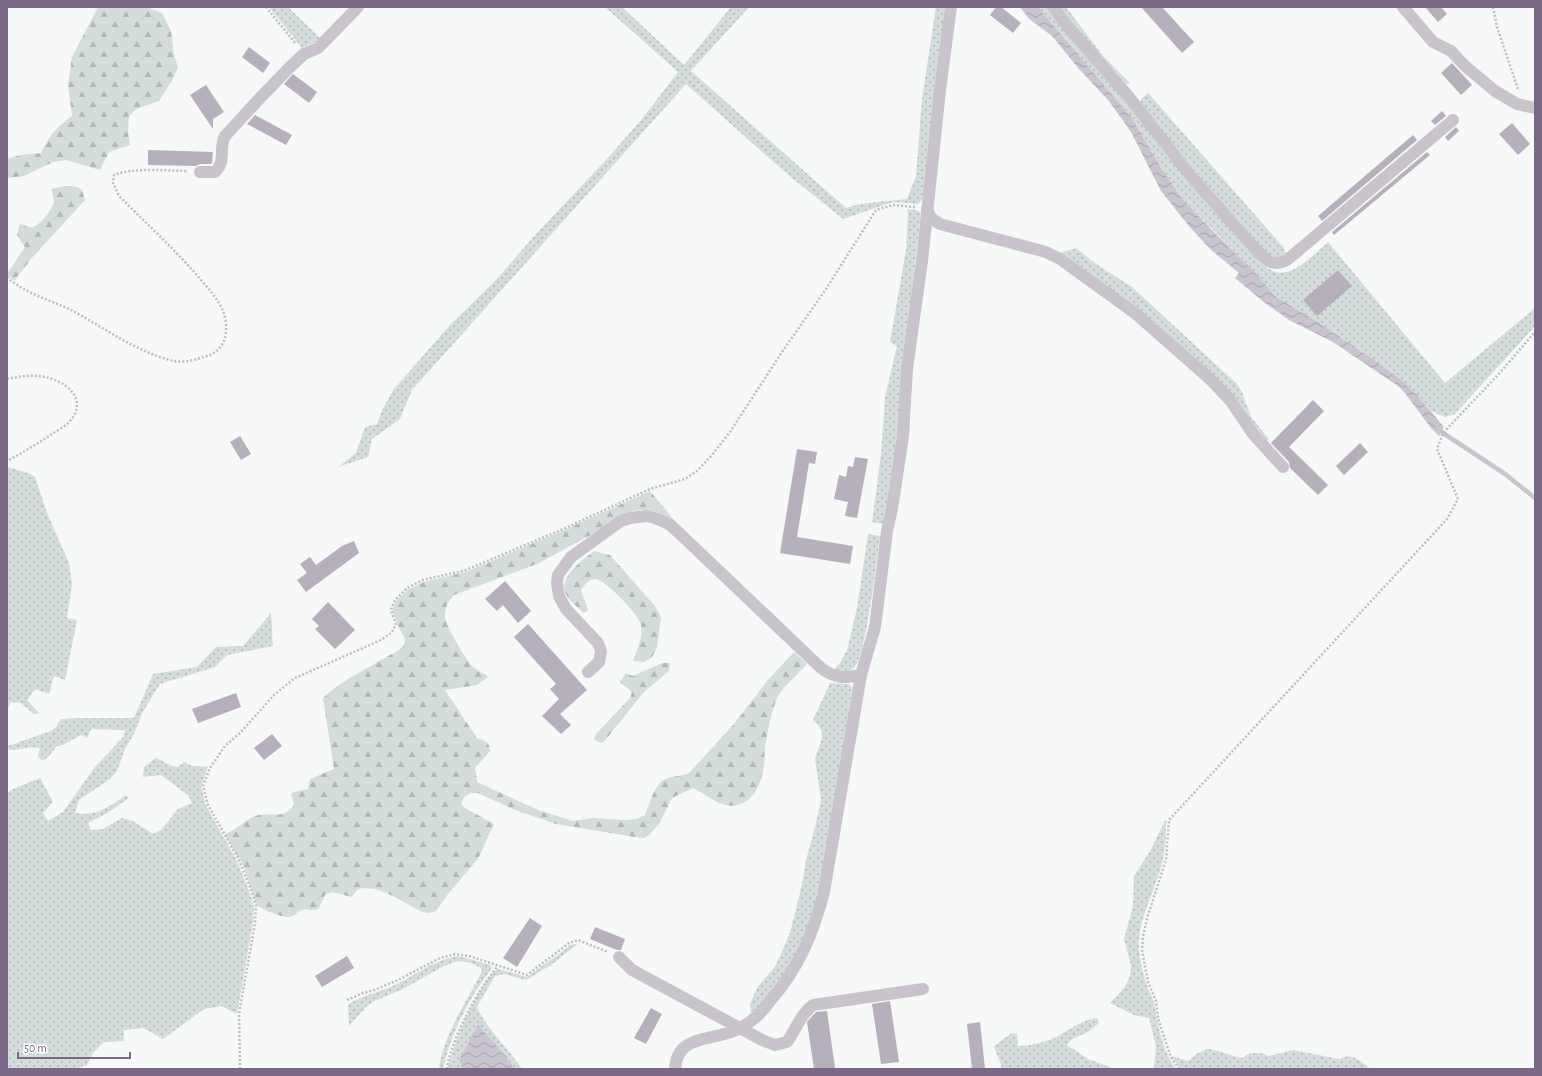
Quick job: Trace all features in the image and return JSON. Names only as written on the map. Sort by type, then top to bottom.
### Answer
[{"type":"street","points":[[200,172],[215,172],[221,166],[222,143],[226,136],[261,97],[304,54],[318,48],[358,7]]},
{"type":"street","points":[[675,1069],[676,1059],[680,1050],[687,1044],[726,1034],[739,1029],[753,1020],[781,988],[794,969],[816,922],[824,892],[861,675],[875,627],[887,531],[892,509],[903,436],[907,369],[922,261],[951,7]]},
{"type":"street","points":[[1053,7],[1068,27],[1129,97],[1190,175],[1258,252],[1269,262],[1279,264],[1287,260],[1453,120]]},
{"type":"street","points":[[1403,7],[1434,42],[1451,51],[1465,66],[1495,91],[1517,104],[1530,107]]},
{"type":"street","points":[[927,209],[931,218],[940,224],[1046,252],[1060,259],[1130,310],[1211,380],[1230,400],[1253,434],[1283,467]]},
{"type":"street","points":[[588,672],[599,662],[601,652],[598,643],[566,609],[559,596],[557,583],[558,575],[571,557],[621,521],[638,516],[647,516],[662,520],[678,532],[830,675],[849,677],[861,675]]},
{"type":"street","points":[[619,957],[632,970],[739,1029],[775,1045],[787,1042],[806,1011],[813,1005],[923,989]]},
{"type":"path","points":[[266,7],[304,54]]},
{"type":"path","points":[[1494,7],[1497,27],[1506,56],[1530,107]]},
{"type":"path","points":[[7,277],[14,284],[34,295],[71,310],[141,349],[175,361],[190,360],[210,355],[218,350],[223,343],[226,332],[226,321],[220,306],[212,293],[184,262],[119,196],[114,183],[114,175],[121,172],[147,170],[200,172]]},
{"type":"path","points":[[240,1069],[240,1014],[255,923],[256,906],[238,858],[208,805],[203,786],[210,768],[225,746],[241,732],[274,695],[295,678],[368,646],[391,633],[396,625],[391,609],[395,600],[407,588],[423,580],[466,570],[561,530],[650,489],[684,479],[697,471],[730,432],[782,352],[826,289],[876,210],[893,205],[927,209]]},
{"type":"path","points":[[1180,1069],[1171,1057],[1165,1040],[1158,1018],[1156,1001],[1148,982],[1142,950],[1143,936],[1148,915],[1166,860],[1169,820],[1447,519],[1458,499],[1437,449],[1443,433],[1497,376],[1535,332]]},
{"type":"path","points":[[7,378],[26,376],[50,378],[71,390],[77,399],[78,407],[66,425],[7,461]]},
{"type":"path","points":[[347,1000],[363,992],[374,990],[398,980],[440,958],[455,954],[469,956],[527,975],[569,943],[578,940],[619,957]]},
{"type":"path","points":[[446,1069],[467,1011],[483,984],[498,966]]},
{"type":"green space","points":[[98,7],[147,7],[162,13],[171,31],[174,54],[178,67],[173,79],[159,101],[136,109],[129,116],[128,132],[130,145],[109,152],[100,170],[66,160],[53,162],[24,176],[7,178],[7,159],[20,155],[41,153],[47,141],[54,132],[72,116],[68,84],[72,57]]},
{"type":"green space","points":[[269,7],[288,7],[321,39],[302,48]]},
{"type":"green space","points":[[605,7],[622,7],[684,65],[731,7],[749,7],[691,71],[846,208],[859,204],[907,199],[916,176],[922,99],[936,7],[945,7],[923,199],[918,204],[893,202],[843,219],[786,173],[686,84],[412,390],[400,419],[372,439],[368,457],[338,467],[356,453],[365,427],[377,424],[383,408],[394,389],[450,325],[496,280],[536,234],[606,160],[642,119],[678,72]]},
{"type":"green space","points":[[1038,7],[1049,7],[1247,248],[1262,264],[1273,271],[1280,273],[1287,272],[1302,264],[1328,242],[1445,383],[1535,308],[1535,326],[1455,414],[1445,417],[1431,411],[1403,381],[1316,321],[1275,296],[1254,271],[1181,197],[1160,166],[1132,118]]},
{"type":"green space","points":[[1056,7],[1066,7],[1103,56],[1130,83],[1123,85]]},
{"type":"green space","points":[[1148,93],[1284,248],[1286,254],[1280,257],[1275,257],[1264,253],[1140,104],[1141,99]]},
{"type":"green space","points":[[65,186],[77,187],[82,190],[85,200],[31,259],[14,281],[7,274],[25,247],[17,235],[20,224],[30,227],[38,224],[45,217],[53,204],[54,200],[51,189]]},
{"type":"green space","points":[[907,209],[916,210],[921,213],[909,318],[899,440],[883,524],[872,522],[881,455],[885,397],[897,346],[890,342],[906,250]]},
{"type":"green space","points":[[1076,248],[1096,264],[1132,287],[1237,384],[1242,392],[1251,417],[1269,439],[1265,443],[1237,407],[1059,253]]},
{"type":"green space","points":[[7,467],[29,473],[35,477],[47,513],[69,563],[72,584],[67,618],[77,620],[65,680],[54,676],[49,694],[35,689],[27,700],[39,713],[34,714],[21,703],[11,702],[7,710]]},
{"type":"green space","points":[[650,491],[680,527],[654,511],[643,510],[625,513],[613,523],[537,564],[454,595],[446,609],[445,615],[448,626],[456,642],[473,667],[488,677],[477,685],[445,690],[477,738],[485,741],[489,746],[490,751],[475,768],[477,782],[538,810],[573,821],[594,818],[624,820],[637,819],[645,815],[653,794],[659,784],[668,778],[689,773],[734,724],[767,681],[794,652],[807,664],[778,696],[773,708],[765,747],[764,765],[761,778],[759,785],[751,797],[740,804],[733,806],[725,805],[713,800],[693,788],[672,798],[659,824],[649,835],[644,838],[556,824],[515,810],[478,793],[471,793],[464,797],[461,804],[465,808],[494,824],[478,859],[448,894],[436,911],[429,913],[422,912],[393,896],[376,889],[362,888],[357,890],[352,897],[332,892],[325,895],[319,908],[316,910],[302,910],[289,917],[275,914],[257,906],[243,865],[225,834],[259,815],[282,814],[290,810],[294,805],[291,793],[308,789],[310,779],[334,769],[323,698],[339,685],[399,650],[404,645],[405,639],[398,626],[392,609],[396,601],[407,590],[424,582],[468,571],[562,531]]},
{"type":"green space","points":[[868,534],[880,536],[863,646],[854,668],[846,672],[831,672],[840,663],[847,650],[857,608]]},
{"type":"green space","points":[[594,551],[610,555],[655,606],[661,617],[657,648],[652,657],[644,662],[633,661],[641,634],[641,625],[639,620],[628,606],[606,584],[600,580],[593,579],[585,584],[581,590],[588,610],[584,613],[566,595],[564,586],[569,574],[579,563]]},
{"type":"green space","points":[[271,613],[273,646],[227,655],[215,667],[160,684],[142,713],[135,732],[125,749],[117,771],[110,779],[79,800],[75,813],[89,814],[102,810],[126,795],[129,798],[109,812],[88,823],[91,830],[103,829],[122,818],[133,821],[153,834],[161,830],[178,809],[192,803],[188,795],[161,775],[143,777],[144,767],[156,758],[177,767],[184,762],[192,766],[208,767],[201,787],[206,806],[236,859],[254,907],[253,922],[237,1014],[222,1006],[204,1009],[163,1039],[143,1028],[124,1030],[124,1041],[104,1042],[93,1053],[87,1065],[75,1069],[7,1069],[7,793],[40,778],[53,802],[43,813],[48,821],[63,812],[95,767],[124,736],[125,730],[91,729],[87,738],[81,735],[63,745],[57,746],[48,757],[42,761],[38,756],[40,748],[33,747],[9,750],[8,746],[51,731],[56,727],[61,719],[134,718],[153,674],[197,667],[216,647],[243,646]]},
{"type":"green space","points":[[662,663],[670,663],[669,671],[644,692],[603,743],[594,740],[596,734],[630,698],[632,692],[620,682],[626,673],[633,676]]},
{"type":"green space","points":[[830,683],[849,684],[852,688],[839,780],[817,897],[811,920],[798,950],[772,992],[751,1014],[750,1004],[757,988],[776,965],[790,933],[802,885],[806,860],[821,799],[815,759],[822,738],[822,732],[813,720]]},
{"type":"green space","points":[[1166,819],[1163,859],[1141,926],[1139,950],[1147,986],[1154,1003],[1161,1038],[1167,1054],[1176,1069],[1154,1069],[1156,1046],[1149,1018],[1134,1015],[1110,1003],[1125,987],[1130,976],[1131,966],[1124,939],[1133,906],[1134,876],[1150,851]]},
{"type":"green space","points":[[579,943],[551,965],[526,980],[504,974],[495,976],[477,1007],[491,1030],[522,1069],[514,1069],[507,1057],[459,1060],[463,1069],[448,1069],[450,1059],[468,1014],[476,998],[492,974],[499,969],[527,977],[571,945]]},
{"type":"green space","points":[[457,956],[490,965],[492,968],[468,1003],[446,1055],[443,1069],[439,1069],[445,1045],[454,1022],[478,979],[482,970],[480,967],[468,962],[458,961],[444,966],[403,989],[367,1006],[349,1026],[348,1004],[397,984],[440,961]]},
{"type":"green space","points":[[1097,1018],[1099,1023],[1088,1032],[1072,1039],[1067,1045],[1088,1059],[1115,1069],[1002,1069],[994,1046],[1012,1033],[1017,1034],[1018,1046],[1023,1046],[1046,1041],[1082,1022]]},
{"type":"green space","points":[[1207,1049],[1242,1058],[1250,1053],[1261,1053],[1269,1056],[1293,1050],[1339,1059],[1347,1056],[1356,1058],[1371,1069],[1181,1069],[1171,1056],[1189,1061],[1196,1054]]},
{"type":"water","points":[[1020,7],[1038,7],[1132,118],[1160,166],[1181,197],[1254,271],[1275,296],[1316,321],[1403,381],[1444,427],[1439,436],[1398,386],[1333,342],[1289,320],[1265,303],[1235,278],[1239,273],[1211,250],[1188,225],[1161,191],[1131,132],[1109,101],[1079,69],[1052,36],[1029,19]]},
{"type":"water","points":[[478,1025],[507,1057],[514,1069],[463,1069],[459,1060]]},
{"type":"building","points":[[996,7],[1001,7],[1021,23],[1013,33],[990,15]]},
{"type":"building","points":[[1141,7],[1162,7],[1194,42],[1182,53]]},
{"type":"building","points":[[1425,7],[1441,7],[1447,14],[1438,22]]},
{"type":"building","points":[[249,47],[270,63],[263,73],[242,57]]},
{"type":"building","points":[[1452,63],[1472,85],[1461,95],[1441,73]]},
{"type":"building","points":[[293,74],[317,92],[309,103],[284,84]]},
{"type":"building","points":[[206,85],[224,112],[213,119],[213,129],[190,95]]},
{"type":"building","points":[[1442,111],[1446,116],[1435,125],[1431,121]]},
{"type":"building","points":[[255,115],[292,135],[286,145],[247,124]]},
{"type":"building","points":[[1512,123],[1530,144],[1518,155],[1499,134]]},
{"type":"building","points":[[1456,127],[1459,131],[1448,141],[1445,137]]},
{"type":"building","points":[[1413,135],[1417,140],[1322,221],[1318,216]]},
{"type":"building","points":[[148,150],[213,152],[212,163],[200,164],[196,166],[148,165]]},
{"type":"building","points":[[1427,152],[1430,155],[1334,235],[1332,232]]},
{"type":"building","points":[[1338,270],[1352,286],[1317,316],[1303,300]]},
{"type":"building","points":[[1313,400],[1324,411],[1289,447],[1328,485],[1318,495],[1290,468],[1289,462],[1271,443]]},
{"type":"building","points":[[240,436],[251,454],[241,460],[230,442]]},
{"type":"building","points":[[1360,443],[1368,452],[1344,475],[1336,466]]},
{"type":"building","points":[[797,449],[817,452],[815,464],[809,463],[797,537],[853,546],[850,564],[780,553]]},
{"type":"building","points":[[855,457],[868,459],[857,518],[845,516],[848,502],[834,499],[839,475],[846,477],[848,466],[853,467]]},
{"type":"building","points":[[354,541],[359,553],[306,592],[297,580],[307,573],[300,564],[310,557],[316,565],[342,546]]},
{"type":"building","points":[[505,581],[531,611],[518,623],[503,605],[497,611],[485,599]]},
{"type":"building","points":[[328,602],[355,630],[335,649],[315,629],[319,626],[312,619]]},
{"type":"building","points":[[528,624],[587,690],[560,714],[571,725],[561,734],[542,716],[559,699],[550,689],[556,684],[514,637]]},
{"type":"building","points":[[236,693],[241,707],[198,723],[192,709]]},
{"type":"building","points":[[272,734],[282,746],[264,760],[254,748]]},
{"type":"building","points":[[530,918],[542,926],[517,967],[503,958]]},
{"type":"building","points":[[595,927],[625,939],[621,950],[617,950],[590,939]]},
{"type":"building","points":[[347,956],[354,968],[322,987],[315,976]]},
{"type":"building","points":[[890,1001],[899,1062],[881,1064],[872,1004]]},
{"type":"building","points":[[651,1008],[662,1014],[646,1044],[634,1038]]},
{"type":"building","points":[[827,1011],[835,1068],[814,1069],[807,1022],[816,1012]]},
{"type":"building","points":[[980,1022],[985,1069],[972,1069],[967,1024]]},
{"type":"waterway","points":[[1438,428],[1443,433],[1505,474],[1535,498]]}]
